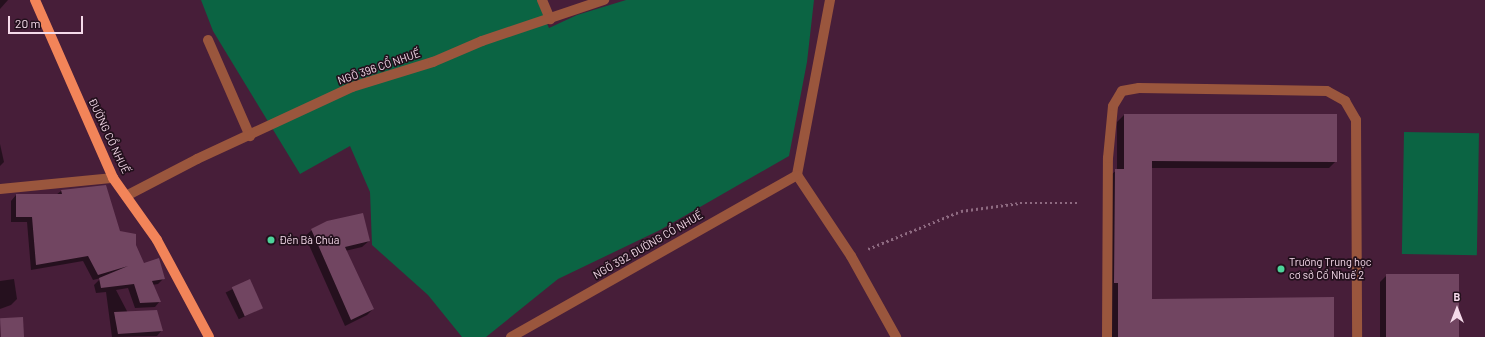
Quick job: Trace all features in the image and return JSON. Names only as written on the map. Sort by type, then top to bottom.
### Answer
[{"type":"main road","name":"ĐƯỜNG CỔ NHUẾ","points":[[35,0],[113,178],[158,240],[209,337]]},
{"type":"street","points":[[542,0],[550,20]]},
{"type":"street","name":"NGÕ 396 CỔ NHUẾ","points":[[126,196],[196,159],[250,136],[352,87],[432,62],[482,41],[550,20],[604,0]]},
{"type":"street","points":[[830,0],[797,175],[851,256],[896,337]]},
{"type":"street","points":[[208,40],[250,136]]},
{"type":"street","points":[[1107,337],[1108,158],[1113,106],[1122,91],[1139,88],[1327,91],[1345,102],[1356,120],[1357,337]]},
{"type":"street","name":"NGÕ 392 ĐƯỜNG CỔ NHUẾ","points":[[511,337],[797,175]]},
{"type":"street","points":[[0,189],[113,178]]},
{"type":"path","points":[[851,256],[962,211],[1020,203],[1078,203]]},
{"type":"green space","points":[[201,0],[537,0],[549,28],[577,15],[626,0],[814,0],[807,62],[789,156],[660,230],[558,279],[486,337],[462,337],[428,295],[372,245],[370,192],[350,146],[300,174],[213,31]]},
{"type":"green space","points":[[1404,132],[1479,133],[1477,255],[1402,254]]},
{"type":"building","points":[[1124,114],[1337,114],[1337,162],[1152,161],[1152,299],[1334,297],[1334,337],[1118,337],[1118,283],[1114,283],[1115,169],[1124,169]]},
{"type":"building","points":[[106,185],[120,231],[136,234],[136,245],[144,263],[159,258],[165,279],[152,281],[161,302],[140,303],[134,284],[101,288],[99,278],[128,266],[98,275],[88,256],[36,265],[32,217],[16,217],[16,194],[62,194],[61,190]]},
{"type":"building","points":[[363,213],[370,241],[345,247],[374,309],[351,320],[311,229],[327,221]]},
{"type":"building","points":[[1386,274],[1459,274],[1459,337],[1386,337]]},
{"type":"building","points":[[250,279],[263,308],[245,316],[232,287]]},
{"type":"building","points":[[157,310],[163,331],[118,334],[114,312]]},
{"type":"building","points":[[23,317],[24,337],[1,337],[0,318]]},
{"type":"place","name":"Đền Bà Chúa","points":[[271,240]]},
{"type":"place","name":"Trường Trung học cơ sở Cổ Nhuế 2","points":[[1281,269]]}]
